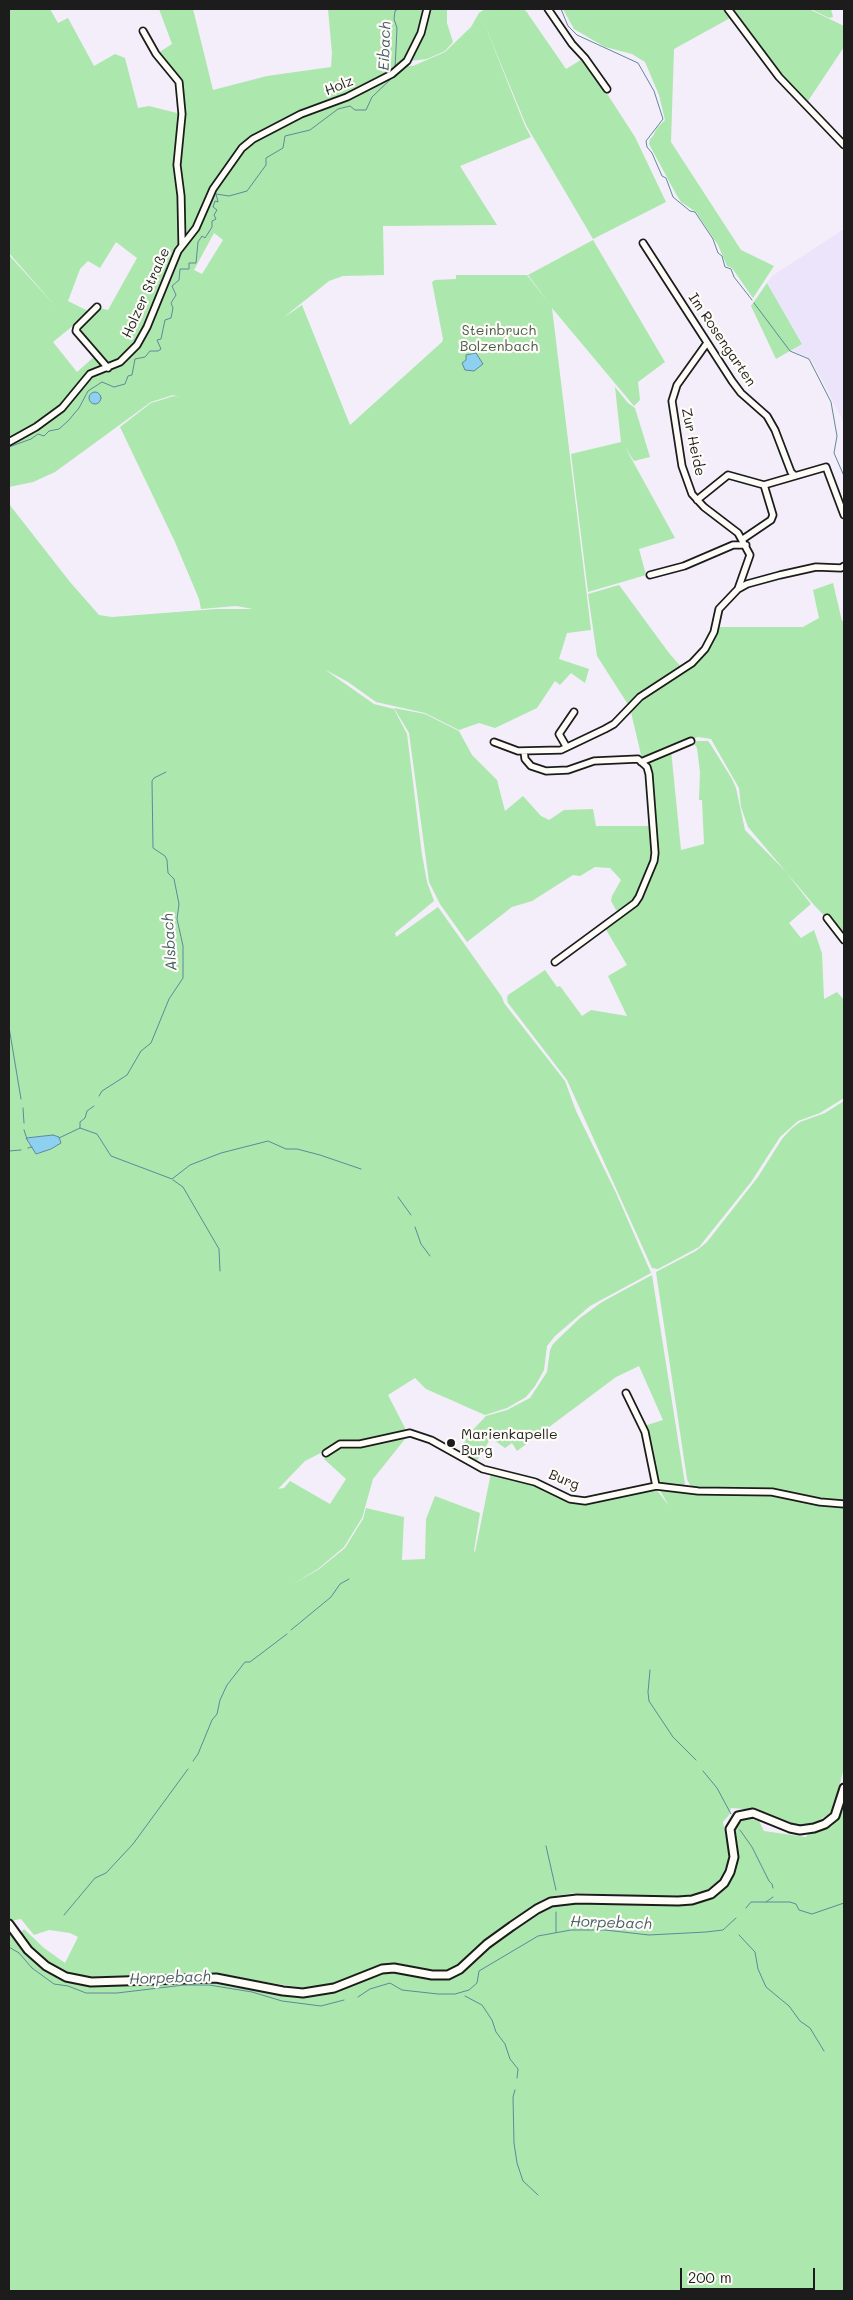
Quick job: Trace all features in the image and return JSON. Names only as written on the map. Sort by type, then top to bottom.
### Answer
[{"type":"street","name":"Holz","points":[[253,139],[302,114],[347,97],[392,74],[403,66],[421,33],[428,9]]},
{"type":"street","points":[[548,9],[607,89]]},
{"type":"street","points":[[728,9],[773,70],[844,145]]},
{"type":"street","name":"Holzer Straße","points":[[143,31],[156,54],[179,82],[182,114],[177,165],[181,196],[182,244]]},
{"type":"street","name":"Holzer Straße","points":[[9,442],[36,427],[62,408],[90,374],[120,362],[128,355],[142,337],[174,257],[196,228],[213,189],[242,148],[253,139]]},
{"type":"street","name":"Im Rosengarten","points":[[644,243],[741,393],[766,416],[775,430],[791,472],[795,476]]},
{"type":"street","points":[[97,307],[77,327],[76,331],[108,368]]},
{"type":"street","name":"Zur Heide","points":[[708,343],[677,385],[672,401],[682,466],[692,494],[743,539],[750,555],[738,589]]},
{"type":"street","points":[[697,500],[728,475],[764,485],[826,467],[844,514]]},
{"type":"street","points":[[743,539],[771,520],[773,516],[764,485]]},
{"type":"street","points":[[650,575],[684,566],[733,546],[746,545]]},
{"type":"street","points":[[494,742],[511,749],[524,751],[560,750],[614,724],[640,697],[692,662],[711,641],[719,609],[738,589],[747,584],[816,567],[841,568],[844,566]]},
{"type":"street","points":[[566,746],[559,734],[574,712]]},
{"type":"street","points":[[641,762],[691,740]]},
{"type":"street","points":[[524,751],[525,759],[531,766],[546,771],[568,770],[594,761],[638,759],[649,774],[655,853],[654,861],[643,888],[635,903],[554,962]]},
{"type":"street","points":[[827,918],[844,940]]},
{"type":"street","points":[[626,1393],[645,1432],[656,1486]]},
{"type":"street","name":"Burg","points":[[326,1453],[340,1444],[360,1444],[410,1433],[431,1440],[483,1469],[535,1482],[570,1499],[585,1501],[656,1486],[687,1489],[753,1490],[844,1504]]},
{"type":"street","points":[[9,1924],[28,1950],[46,1966],[66,1976],[91,1982],[216,1978],[303,1993],[334,1988],[382,1969],[394,1968],[432,1975],[448,1975],[460,1969],[487,1944],[512,1926],[551,1902],[577,1899],[678,1901],[692,1900],[711,1894],[724,1883],[730,1872],[734,1856],[730,1829],[738,1816],[752,1813],[790,1828],[809,1830],[825,1824],[835,1816],[844,1788]]},
{"type":"shaded area","points":[[844,229],[844,423],[811,359],[792,350],[802,343],[767,283],[772,276]]},
{"type":"green space","points":[[9,9],[50,9],[58,23],[68,18],[94,66],[115,54],[125,58],[138,108],[149,106],[181,114],[176,165],[181,224],[178,248],[139,340],[122,359],[109,366],[77,331],[78,327],[100,308],[108,310],[137,258],[116,242],[100,268],[88,261],[80,269],[68,301],[90,312],[53,342],[77,372],[95,356],[104,366],[86,373],[60,405],[28,428],[9,438],[9,255],[57,308],[9,253]]},
{"type":"green space","points":[[159,9],[193,9],[213,90],[267,76],[331,67],[332,53],[328,9],[427,9],[421,32],[407,61],[379,81],[304,109],[255,134],[233,155],[218,177],[195,225],[187,237],[182,236],[178,166],[183,115],[178,77],[158,53],[172,44]]},
{"type":"green space","points":[[431,9],[447,9],[447,23],[453,42],[445,51],[427,59],[409,61],[422,34]]},
{"type":"green space","name":"Steinbruch Bolzenbach","points":[[485,9],[522,9],[526,11],[566,69],[584,58],[635,137],[666,202],[593,239],[526,125],[482,18],[525,126],[531,137],[460,166],[497,225],[383,226],[384,275],[343,276],[329,281],[283,318],[302,305],[350,425],[442,342],[432,282],[435,280],[456,279],[456,275],[527,275],[551,306],[528,275],[593,240],[665,362],[638,382],[640,400],[634,406],[552,308],[591,630],[567,633],[559,659],[589,669],[585,683],[571,673],[560,685],[555,681],[537,708],[495,728],[479,723],[459,730],[425,713],[376,702],[348,682],[324,669],[374,704],[394,709],[407,734],[422,855],[427,882],[434,901],[395,933],[396,937],[438,907],[502,997],[504,1003],[565,1081],[576,1111],[616,1193],[651,1273],[590,1306],[555,1336],[547,1346],[544,1370],[535,1386],[526,1397],[507,1408],[485,1415],[426,1389],[415,1378],[388,1395],[405,1428],[405,1432],[370,1442],[340,1443],[305,1461],[278,1489],[284,1488],[290,1481],[330,1504],[346,1479],[324,1459],[330,1450],[340,1444],[370,1443],[409,1434],[373,1479],[362,1518],[344,1547],[319,1568],[292,1585],[319,1569],[345,1548],[363,1519],[366,1508],[404,1517],[402,1560],[425,1559],[426,1519],[435,1496],[480,1513],[475,1552],[491,1473],[525,1480],[571,1500],[585,1502],[656,1489],[669,1506],[659,1489],[696,1492],[762,1493],[844,1505],[844,1768],[833,1810],[813,1824],[806,1826],[793,1825],[757,1810],[731,1808],[729,1815],[723,1822],[729,1854],[728,1863],[719,1882],[709,1889],[682,1897],[574,1893],[554,1896],[542,1900],[516,1918],[485,1940],[461,1963],[450,1969],[437,1971],[395,1963],[380,1965],[330,1985],[305,1988],[205,1973],[111,1979],[83,1978],[64,1972],[42,1958],[20,1934],[24,1929],[44,1948],[65,1963],[78,1937],[70,1933],[49,1930],[34,1935],[21,1919],[10,1921],[9,1916],[9,504],[70,582],[99,615],[112,617],[216,609],[253,609],[236,606],[201,609],[199,599],[175,542],[120,427],[151,403],[174,396],[181,398],[173,395],[151,402],[55,472],[33,482],[9,487],[9,440],[65,407],[88,378],[95,373],[115,367],[133,352],[147,333],[180,250],[193,235],[204,217],[221,179],[247,146],[304,116],[349,99],[386,80],[404,66],[413,66],[445,52],[471,27],[479,13]],"holes":[[[214,233],[223,240],[202,274],[194,270]],[[53,1135],[59,1137],[61,1143],[36,1154],[27,1138]]]},
{"type":"green space","points":[[563,9],[726,9],[732,17],[674,49],[671,142],[741,250],[774,266],[753,298],[732,268],[727,266],[718,245],[696,212],[681,202],[649,144],[657,128],[665,120],[659,95],[645,62],[632,54],[605,47],[574,29]]},
{"type":"green space","points":[[730,9],[809,9],[844,26],[844,47],[808,101],[782,77]]},
{"type":"green space","points":[[811,9],[831,9],[833,17],[829,18]]},
{"type":"green space","points":[[767,283],[802,344],[776,359],[751,306]]},
{"type":"green space","points":[[615,387],[628,403],[635,408],[650,457],[634,461],[625,447],[675,538],[639,549],[646,575],[588,592],[571,454],[621,442]]},
{"type":"green space","points":[[833,583],[842,621],[844,620],[844,937],[814,905],[748,827],[741,807],[739,788],[711,739],[698,737],[642,759],[630,708],[641,698],[693,663],[701,652],[713,627],[803,627],[819,618],[813,590]]},
{"type":"green space","points":[[619,585],[682,668],[629,706],[597,656],[588,594]]},
{"type":"green space","points":[[394,708],[425,714],[459,731],[472,755],[497,780],[505,811],[523,796],[541,816],[549,820],[564,810],[593,809],[596,826],[653,826],[654,853],[638,897],[622,911],[616,910],[611,901],[621,880],[610,868],[595,867],[580,876],[573,875],[532,901],[512,907],[467,942],[440,904],[429,882],[409,733]]},
{"type":"green space","points":[[708,741],[732,779],[736,788],[745,830],[786,872],[811,904],[789,923],[801,938],[814,930],[822,953],[824,999],[837,992],[844,1000],[844,1098],[820,1113],[798,1121],[780,1137],[751,1182],[699,1247],[658,1269],[652,1268],[567,1080],[508,1003],[507,998],[508,995],[545,970],[557,987],[560,986],[582,1016],[591,1010],[627,1016],[608,976],[627,965],[605,928],[636,904],[655,861],[647,763],[649,759],[671,750],[681,850],[704,844],[702,800],[699,800],[700,772],[697,748],[693,742]]},
{"type":"green space","points":[[844,1101],[844,1502],[838,1503],[752,1489],[695,1489],[687,1479],[656,1272],[696,1251],[707,1242],[758,1177],[782,1139],[791,1129],[800,1122],[825,1113]]},
{"type":"green space","points":[[652,1275],[685,1484],[683,1486],[660,1485],[658,1481],[644,1426],[663,1420],[639,1366],[616,1377],[517,1451],[512,1443],[505,1448],[491,1438],[476,1462],[461,1453],[461,1448],[470,1433],[486,1416],[507,1410],[530,1398],[547,1372],[550,1350],[553,1344],[580,1318],[602,1302]]},
{"type":"green space","points":[[844,1809],[844,2291],[9,2291],[9,1930],[24,1951],[41,1966],[66,1980],[94,1986],[214,1982],[301,1997],[329,1993],[380,1972],[404,1973],[445,1979],[465,1970],[494,1943],[539,1912],[552,1906],[567,1903],[602,1902],[686,1904],[713,1897],[726,1887],[735,1874],[738,1858],[735,1830],[742,1820],[747,1818],[759,1821],[764,1831],[806,1837],[809,1833],[832,1826]]},
{"type":"water","points":[[476,353],[483,364],[474,371],[465,370],[462,363],[466,360],[466,355]]},
{"type":"water","points":[[93,392],[97,392],[101,398],[97,404],[93,404],[89,400],[89,396]]},
{"type":"water","points":[[53,1135],[59,1137],[61,1143],[36,1154],[26,1138]]},
{"type":"waterway","name":"Eibach","points":[[395,69],[397,28],[394,19],[395,11],[398,9]]},
{"type":"waterway","points":[[561,9],[568,26],[577,35],[638,63],[654,91],[663,119],[646,141],[647,147],[652,153],[662,176],[666,178],[673,197],[690,211],[695,212],[713,239],[718,253],[722,256],[725,267],[731,269],[734,277],[752,300]]},
{"type":"waterway","name":"Eibach","points":[[9,447],[31,439],[38,434],[44,436],[49,431],[59,429],[79,408],[88,391],[102,382],[114,387],[125,384],[128,376],[132,375],[135,359],[145,357],[150,351],[161,349],[157,340],[161,339],[165,320],[171,318],[173,308],[171,303],[176,295],[172,286],[179,280],[180,269],[189,269],[189,263],[196,263],[198,242],[202,236],[205,238],[212,227],[212,221],[216,219],[214,215],[217,210],[213,207],[215,201],[218,202],[216,194],[229,196],[247,191],[266,165],[266,158],[283,148],[285,136],[310,130],[338,109],[350,106],[355,110],[366,110],[372,97],[395,75]]},
{"type":"waterway","points":[[754,303],[790,351],[809,359],[831,402],[837,436],[834,453],[844,476]]},
{"type":"waterway","name":"Alsbach","points":[[99,1096],[102,1091],[127,1075],[141,1051],[151,1043],[169,999],[183,978],[183,946],[177,919],[179,904],[174,879],[168,873],[165,856],[153,848],[152,781],[166,772]]},
{"type":"waterway","points":[[9,1027],[21,1099]]},
{"type":"waterway","name":"Alsbach","points":[[59,1138],[80,1128],[80,1122],[85,1118],[87,1111],[94,1106]]},
{"type":"waterway","points":[[23,1108],[24,1123]]},
{"type":"waterway","points":[[80,1128],[97,1134],[111,1156],[172,1179],[190,1165],[221,1153],[268,1141],[286,1149],[297,1149],[320,1155],[361,1169]]},
{"type":"waterway","points":[[24,1130],[27,1139]]},
{"type":"waterway","name":"Alsbach","points":[[28,1148],[32,1147]]},
{"type":"waterway","name":"Alsbach","points":[[9,1151],[21,1150]]},
{"type":"waterway","points":[[173,1180],[183,1187],[219,1249],[220,1271]]},
{"type":"waterway","points":[[398,1197],[411,1215]]},
{"type":"waterway","points":[[415,1227],[421,1244],[430,1256]]},
{"type":"waterway","points":[[291,1630],[331,1597],[340,1584],[349,1579]]},
{"type":"waterway","points":[[193,1761],[198,1754],[212,1720],[217,1714],[220,1700],[227,1685],[245,1662],[250,1662],[287,1634]]},
{"type":"waterway","points":[[650,1670],[649,1701],[673,1737],[696,1760]]},
{"type":"waterway","points":[[64,1915],[95,1878],[106,1873],[133,1844],[188,1769]]},
{"type":"waterway","points":[[703,1771],[717,1788],[731,1814]]},
{"type":"waterway","points":[[740,1830],[752,1847],[773,1888]]},
{"type":"waterway","points":[[546,1846],[556,1890]]},
{"type":"waterway","name":"Horpebach","points":[[766,1902],[773,1897]]},
{"type":"waterway","name":"Horpebach","points":[[746,1908],[751,1902],[790,1902],[796,1904],[799,1910],[812,1914],[844,1903]]},
{"type":"waterway","points":[[556,1912],[556,1932]]},
{"type":"waterway","name":"Horpebach","points":[[358,1997],[370,1989],[390,1983],[402,1990],[438,1994],[455,1994],[469,1990],[477,1983],[479,1971],[538,1936],[571,1930],[605,1930],[649,1935],[706,1932],[723,1930],[736,1918]]},
{"type":"waterway","points":[[739,1935],[755,1952],[758,1969],[766,1987],[789,2006],[800,2021],[810,2028],[824,2051]]},
{"type":"waterway","name":"Horpebach","points":[[9,1947],[19,1953],[32,1968],[54,1984],[68,1986],[86,1993],[117,1993],[184,1985],[209,1985],[252,1992],[282,2001],[321,2006],[344,2000]]},
{"type":"waterway","points":[[465,1996],[482,2005],[492,2020],[496,2032],[505,2044],[510,2059],[518,2069],[517,2078]]},
{"type":"waterway","points":[[515,2090],[513,2097],[514,2143],[517,2163],[523,2181],[538,2195]]},
{"type":"place","name":"Marienkapelle Burg","points":[[451,1443]]}]
